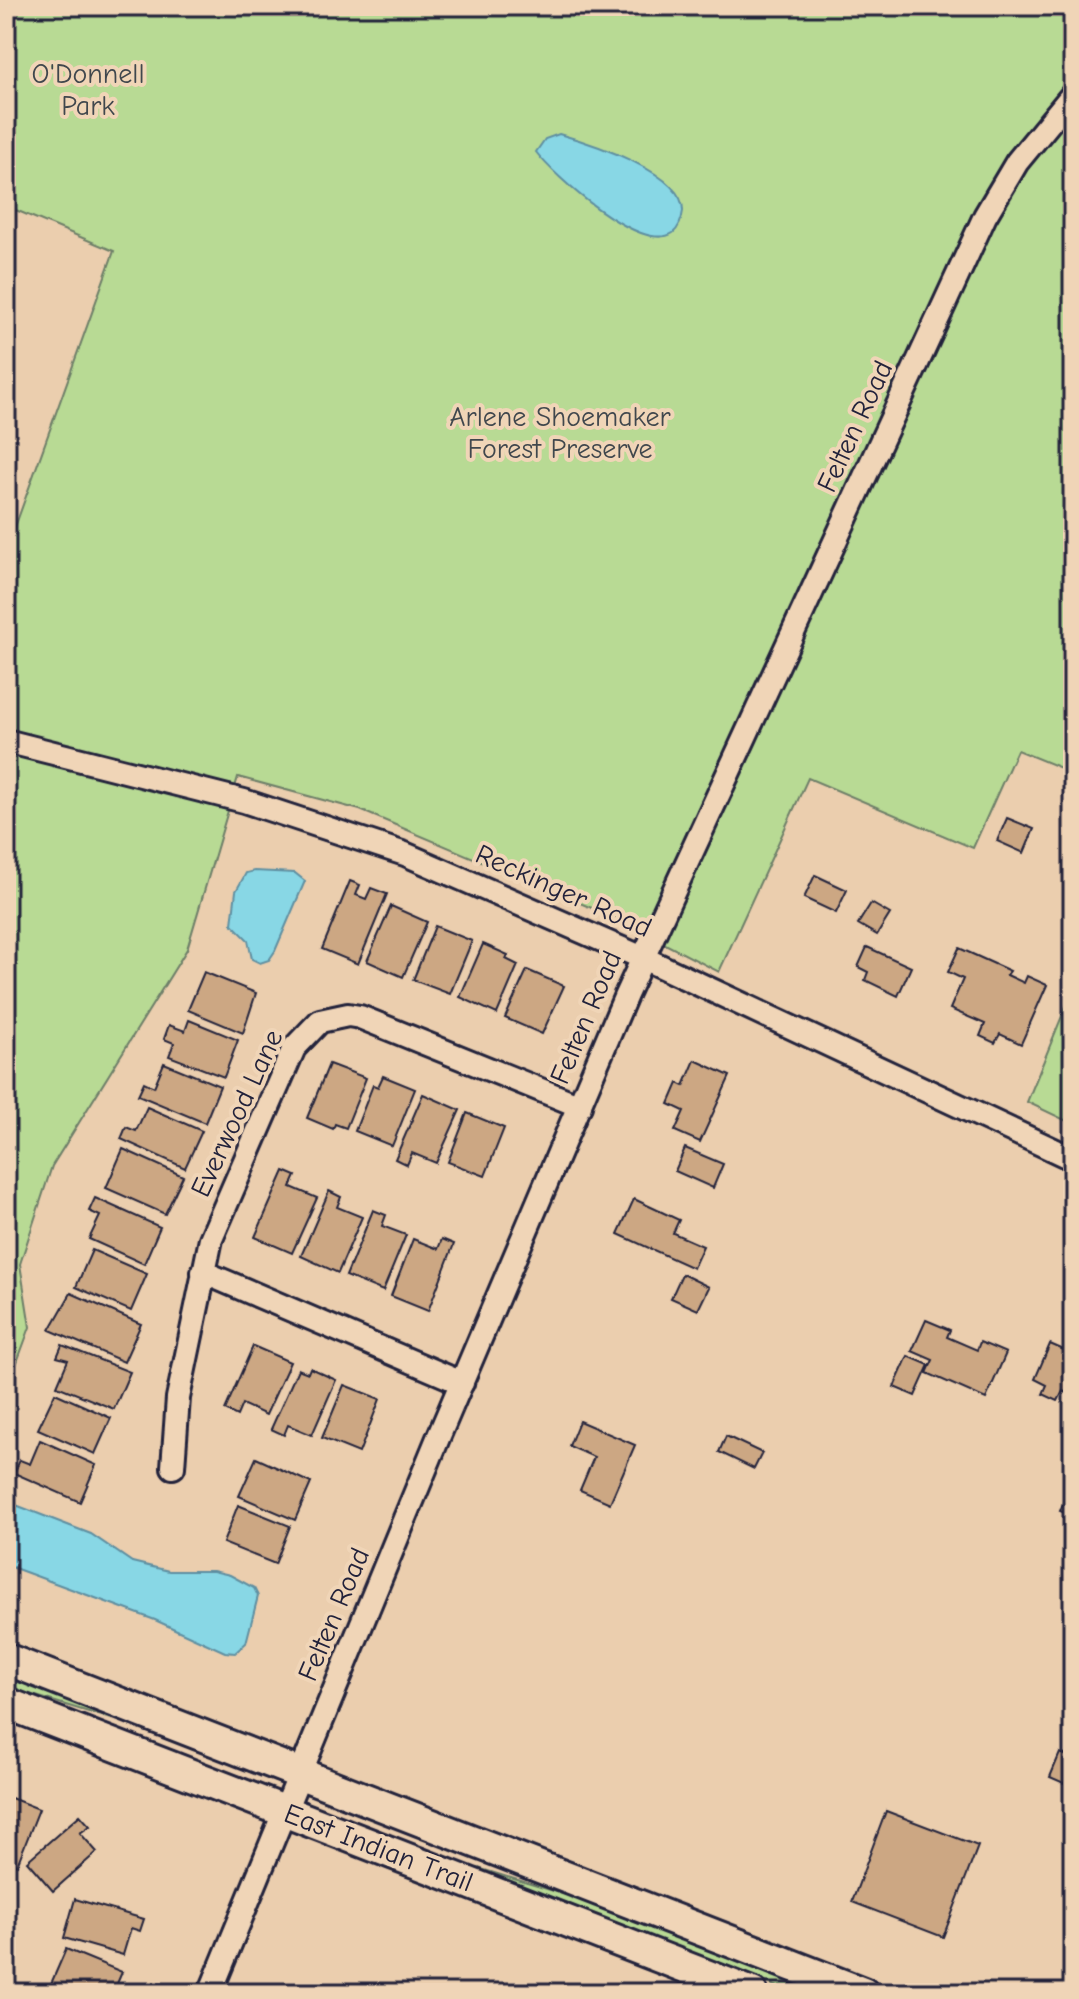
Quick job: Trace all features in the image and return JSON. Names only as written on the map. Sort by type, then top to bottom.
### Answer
[{"type":"main road","name":"East Indian Trail","points":[[6,1659],[863,1993]]},
{"type":"main road","name":"East Indian Trail","points":[[6,1703],[752,1993]]},
{"type":"street","name":"Felten Road","points":[[210,1993],[462,1383],[643,958],[985,216],[1017,162],[1073,94]]},
{"type":"street","name":"Reckinger Road","points":[[6,741],[309,820],[405,854],[643,958],[1073,1159]]},
{"type":"street","name":"Everwood Lane","points":[[173,1467],[178,1398],[211,1239],[294,1048],[320,1021],[348,1015],[381,1023],[580,1106]]},
{"type":"street","points":[[203,1272],[462,1383]]},
{"type":"green space","name":"Arlene Shoemaker Forest Preserve","points":[[6,6],[1073,6],[1073,773],[1017,750],[973,848],[808,778],[719,972],[613,917],[360,810],[238,777],[187,949],[52,1166],[20,1264],[30,1327],[6,1392],[6,552],[114,251],[6,206]]},
{"type":"green space","points":[[1073,989],[1073,1124],[1027,1102]]},
{"type":"green space","points":[[6,1673],[115,1714],[112,1719],[6,1687]]},
{"type":"green space","points":[[478,1868],[613,1909],[799,1981],[794,1993],[476,1872]]},
{"type":"water","points":[[559,134],[613,152],[653,172],[669,184],[679,197],[683,211],[675,231],[658,237],[640,233],[579,194],[536,152],[545,139]]},
{"type":"water","points":[[246,873],[295,873],[305,881],[275,951],[269,960],[260,963],[252,959],[248,940],[232,924],[236,891]]},
{"type":"water","points":[[8,1502],[91,1534],[132,1562],[169,1571],[213,1571],[230,1575],[254,1588],[258,1596],[246,1643],[235,1653],[225,1652],[155,1620],[6,1565]]},
{"type":"building","points":[[1007,818],[1034,829],[1024,853],[997,841]]},
{"type":"building","points":[[815,875],[847,890],[836,913],[804,898]]},
{"type":"building","points":[[350,881],[360,885],[356,895],[366,899],[371,888],[387,894],[358,964],[322,949]]},
{"type":"building","points":[[871,903],[890,914],[877,935],[858,924]]},
{"type":"building","points":[[391,906],[427,922],[403,977],[367,961]]},
{"type":"building","points":[[435,926],[472,941],[450,994],[413,980]]},
{"type":"building","points":[[483,944],[508,955],[506,959],[518,965],[497,1014],[460,997]]},
{"type":"building","points":[[867,947],[911,967],[898,996],[865,980],[868,972],[858,967]]},
{"type":"building","points":[[959,948],[1010,971],[1007,975],[1024,983],[1027,976],[1047,985],[1021,1044],[1000,1034],[995,1043],[980,1036],[985,1024],[950,1009],[963,979],[948,972]]},
{"type":"building","points":[[527,970],[564,986],[542,1034],[505,1018]]},
{"type":"building","points":[[204,972],[256,993],[243,1033],[188,1010]]},
{"type":"building","points":[[189,1020],[238,1040],[224,1077],[169,1056],[174,1043],[164,1039],[169,1025],[185,1031]]},
{"type":"building","points":[[695,1060],[730,1076],[700,1142],[675,1131],[684,1111],[669,1104],[678,1083],[684,1086]]},
{"type":"building","points":[[164,1063],[220,1086],[205,1123],[138,1095],[144,1082],[154,1087]]},
{"type":"building","points":[[329,1064],[366,1078],[346,1128],[335,1124],[333,1129],[307,1118]]},
{"type":"building","points":[[383,1076],[415,1089],[392,1146],[355,1131],[373,1085],[378,1087]]},
{"type":"building","points":[[423,1094],[460,1110],[436,1163],[412,1153],[407,1165],[395,1159]]},
{"type":"building","points":[[147,1107],[202,1131],[185,1168],[121,1139],[126,1127],[136,1131]]},
{"type":"building","points":[[467,1113],[504,1128],[485,1176],[448,1162]]},
{"type":"building","points":[[685,1148],[723,1164],[713,1188],[675,1171]]},
{"type":"building","points":[[123,1149],[183,1176],[165,1214],[106,1188]]},
{"type":"building","points":[[284,1171],[296,1176],[291,1187],[317,1198],[292,1253],[255,1237]]},
{"type":"building","points":[[329,1191],[341,1197],[337,1207],[362,1217],[338,1273],[301,1256]]},
{"type":"building","points":[[95,1198],[160,1227],[144,1264],[89,1239],[100,1216],[89,1211]]},
{"type":"building","points":[[634,1199],[679,1220],[673,1233],[703,1246],[693,1268],[618,1234]]},
{"type":"building","points":[[373,1210],[386,1215],[382,1226],[406,1235],[383,1291],[346,1276]]},
{"type":"building","points":[[413,1239],[438,1249],[442,1239],[454,1244],[428,1311],[391,1296]]},
{"type":"building","points":[[92,1250],[147,1274],[131,1311],[76,1287]]},
{"type":"building","points":[[682,1274],[709,1287],[698,1310],[671,1298]]},
{"type":"building","points":[[71,1293],[141,1324],[124,1362],[50,1330]]},
{"type":"building","points":[[926,1320],[950,1330],[947,1337],[977,1350],[980,1342],[1006,1353],[986,1399],[927,1373],[933,1360],[912,1351]]},
{"type":"building","points":[[1050,1344],[1073,1354],[1073,1396],[1063,1391],[1058,1401],[1043,1394],[1047,1385],[1035,1379]]},
{"type":"building","points":[[62,1345],[130,1372],[114,1409],[57,1386],[68,1360],[57,1357]]},
{"type":"building","points":[[253,1346],[290,1362],[266,1415],[242,1404],[237,1416],[225,1410]]},
{"type":"building","points":[[908,1356],[929,1365],[915,1396],[894,1387]]},
{"type":"building","points":[[310,1368],[336,1380],[312,1435],[288,1425],[284,1435],[271,1429],[298,1369],[308,1373]]},
{"type":"building","points":[[344,1385],[380,1399],[359,1453],[322,1438]]},
{"type":"building","points":[[55,1393],[111,1418],[95,1454],[38,1429]]},
{"type":"building","points":[[579,1421],[635,1445],[610,1503],[580,1490],[594,1457],[569,1446]]},
{"type":"building","points":[[726,1436],[762,1453],[754,1469],[719,1452]]},
{"type":"building","points":[[40,1440],[96,1465],[80,1502],[14,1473],[20,1460],[30,1464]]},
{"type":"building","points":[[256,1458],[311,1483],[295,1520],[239,1496]]},
{"type":"building","points":[[1073,1480],[1073,1516],[1060,1511]]},
{"type":"building","points":[[238,1505],[290,1526],[275,1564],[223,1543]]},
{"type":"building","points":[[1060,1753],[1073,1758],[1073,1787],[1050,1777]]},
{"type":"building","points":[[6,1796],[39,1809],[17,1865],[6,1860]]},
{"type":"building","points":[[886,1811],[978,1846],[943,1937],[852,1902]]},
{"type":"building","points":[[80,1815],[90,1826],[80,1833],[97,1852],[53,1891],[27,1861]]},
{"type":"building","points":[[75,1899],[144,1919],[140,1931],[131,1928],[123,1955],[64,1938]]},
{"type":"building","points":[[66,1949],[122,1972],[113,1993],[67,1993],[50,1986]]},
{"type":"park label","name":"O'Donnell Park","points":[[88,89]]}]
